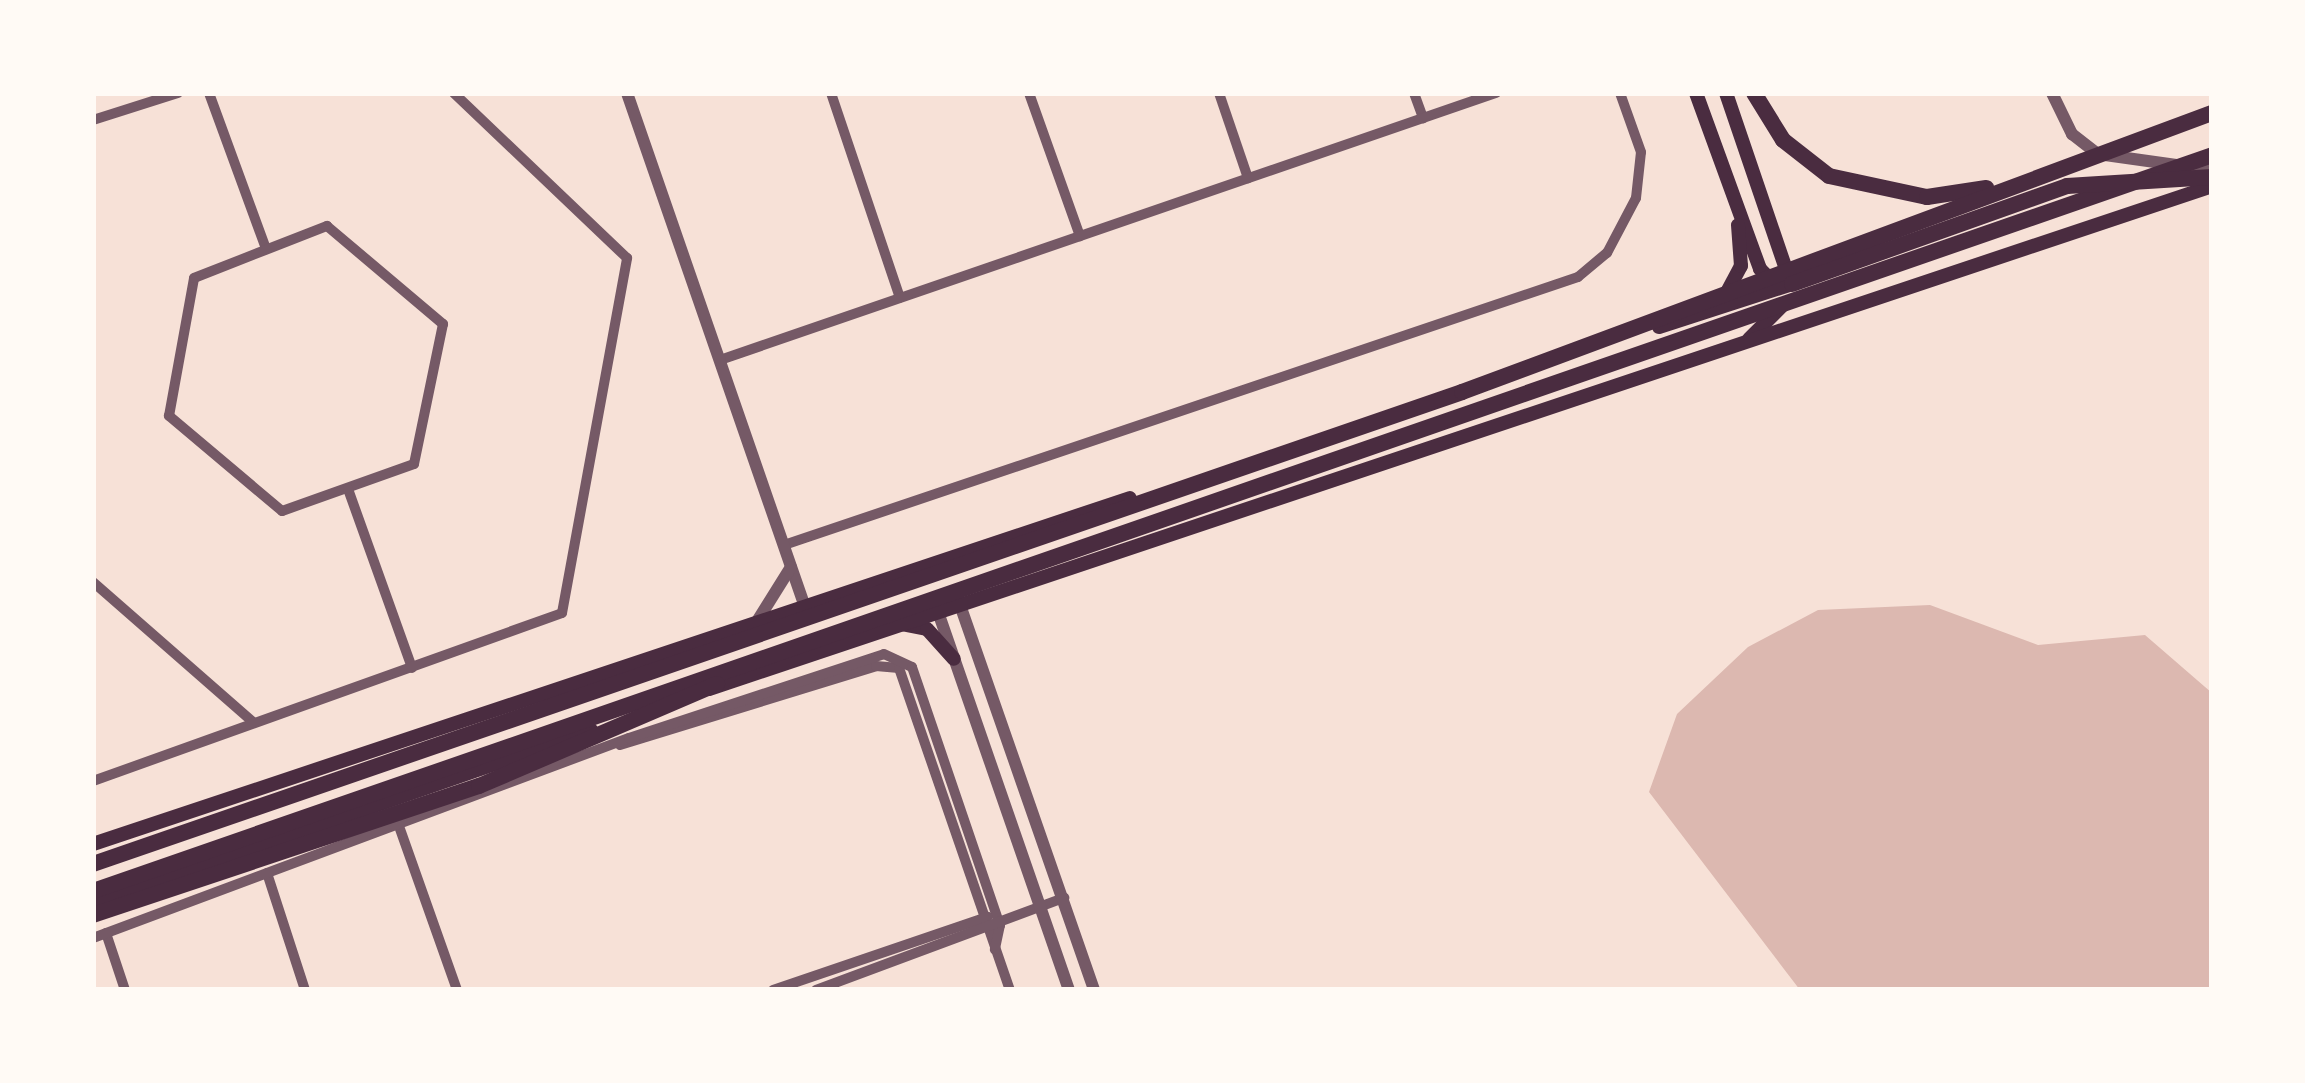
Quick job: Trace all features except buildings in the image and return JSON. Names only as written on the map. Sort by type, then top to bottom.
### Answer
[{"type":"main road","points":[[1696,93],[1765,278],[1792,284]]},
{"type":"main road","points":[[1726,93],[1792,284],[1777,313],[1745,342]]},
{"type":"main road","points":[[1754,93],[1807,162],[1884,194],[1956,194],[2068,162]]},
{"type":"main road","points":[[93,864],[1462,392],[2068,162],[2212,113]]},
{"type":"main road","points":[[93,890],[2212,155]]},
{"type":"main road","points":[[93,844],[946,557],[1792,284],[2067,186],[2212,178]]},
{"type":"main road","points":[[93,904],[937,609],[1745,342],[2212,178]]},
{"type":"main road","points":[[1711,310],[1739,275],[1737,208]]},
{"type":"main road","points":[[937,609],[933,572],[946,557]]},
{"type":"main road","points":[[706,640],[745,635],[933,572],[941,571],[958,602]]},
{"type":"main road","points":[[896,624],[927,629],[953,659]]},
{"type":"main road","points":[[93,914],[478,786],[828,635]]},
{"type":"street","points":[[93,120],[178,93]]},
{"type":"street","points":[[200,93],[210,99],[266,248]]},
{"type":"street","points":[[93,781],[562,613],[628,273],[620,246],[454,93]]},
{"type":"street","points":[[627,93],[805,607]]},
{"type":"street","points":[[831,93],[901,298]]},
{"type":"street","points":[[1028,93],[1080,236]]},
{"type":"street","points":[[1219,93],[1248,178]]},
{"type":"street","points":[[1414,93],[1423,118]]},
{"type":"street","points":[[720,360],[1496,93]]},
{"type":"street","points":[[784,545],[1578,277],[1607,253],[1636,198],[1641,152],[1620,93]]},
{"type":"street","points":[[2052,93],[2072,134],[2098,154],[2212,178]]},
{"type":"street","points":[[327,226],[443,323],[415,464],[282,511],[169,416],[194,278],[266,248],[327,226]]},
{"type":"street","points":[[347,489],[412,668]]},
{"type":"street","points":[[755,624],[791,567]]},
{"type":"street","points":[[93,582],[253,722]]},
{"type":"street","points":[[958,602],[1094,990]]},
{"type":"street","points":[[937,609],[1069,990]]},
{"type":"street","points":[[93,938],[620,745],[899,655],[912,667],[1010,990]]},
{"type":"street","points":[[355,813],[366,841]]},
{"type":"street","points":[[400,829],[457,990]]},
{"type":"street","points":[[267,873],[305,990]]},
{"type":"street","points":[[816,990],[1064,898]]},
{"type":"street","points":[[106,933],[125,990]]},
{"type":"street","points":[[773,990],[834,981]]},
{"type":"shaded area","points":[[1930,605],[2038,645],[2145,635],[2212,693],[2212,990],[1800,990],[1649,792],[1677,714],[1748,647],[1818,610]]}]
